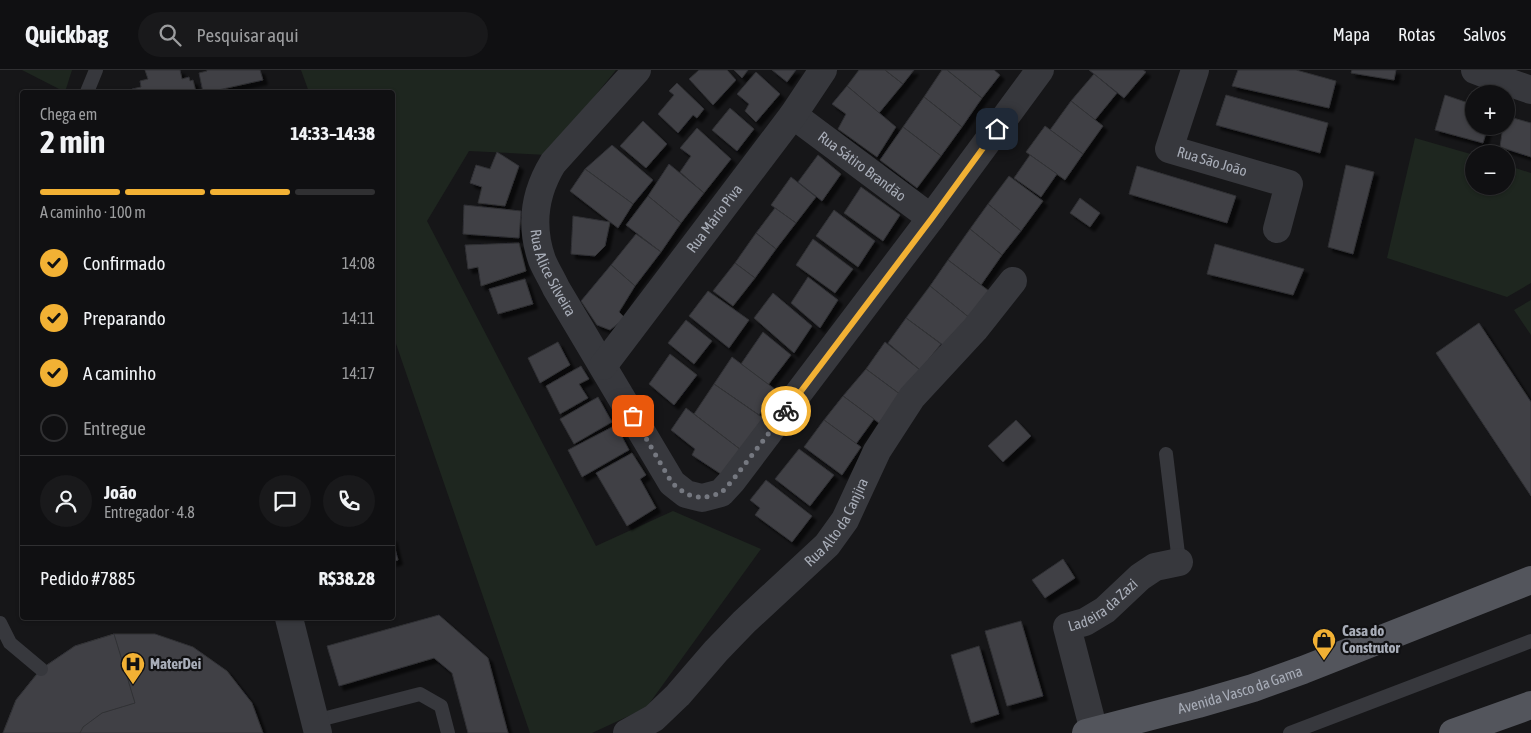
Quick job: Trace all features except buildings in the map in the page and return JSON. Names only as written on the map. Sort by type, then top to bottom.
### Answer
[{"type":"main road","name":"Avenida Vasco da Gama","points":[[1090,732],[1198,704],[1261,685],[1531,580]]},
{"type":"main road","points":[[1453,733],[1531,705]]},
{"type":"street","name":"Rua Alice Silveira","points":[[637,70],[554,163],[544,178],[536,203],[536,231],[542,260],[556,288],[672,483],[686,494],[702,498],[721,493],[732,481],[932,218]]},
{"type":"street","name":"Rua Mário Piva","points":[[603,366],[793,115],[823,70]]},
{"type":"street","points":[[932,218],[1040,70]]},
{"type":"street","name":"Rua São João","points":[[1195,70],[1168,150],[1289,184],[1277,229]]},
{"type":"street","points":[[1475,70],[1531,90]]},
{"type":"street","name":"Rua Sátiro Brandão","points":[[793,115],[932,218]]},
{"type":"street","name":"Rua Alto da Canjira","points":[[627,733],[654,718],[678,695],[728,639],[827,544],[845,520],[877,451],[912,397],[975,329],[1013,281]]},
{"type":"street","name":"Ladeira da Zazi","points":[[1090,732],[1067,627],[1085,622],[1105,610],[1140,577],[1155,568],[1178,562]]},
{"type":"street","points":[[289,620],[316,727]]},
{"type":"lane","points":[[88,90],[96,70]]},
{"type":"lane","points":[[1166,454],[1178,562]]},
{"type":"lane","points":[[0,623],[10,643],[41,668]]},
{"type":"lane","points":[[1290,733],[1531,641]]},
{"type":"lane","points":[[316,727],[420,694],[442,706],[448,733]]},
{"type":"shaded area","points":[[22,70],[72,70],[66,90],[61,90]]},
{"type":"shaded area","points":[[301,70],[616,70],[547,155],[469,151],[427,221],[596,546],[673,511],[761,549],[646,708],[592,733],[530,733],[395,341],[395,90],[308,90]]},
{"type":"shaded area","points":[[1415,138],[1465,152],[1465,195],[1515,195],[1515,168],[1531,173],[1531,283],[1507,297],[1387,258]]},
{"type":"shaded area","points":[[1531,300],[1531,335],[1514,310]]},
{"type":"way so far","points":[[633,416],[672,483],[686,494],[702,498],[721,493],[786,411]]},
{"type":"place","name":"Casa do Construtor","points":[[1324,661]]},
{"type":"place","name":"MaterDei","points":[[133,685]]},
{"type":"route","points":[[786,411],[997,129]]}]
